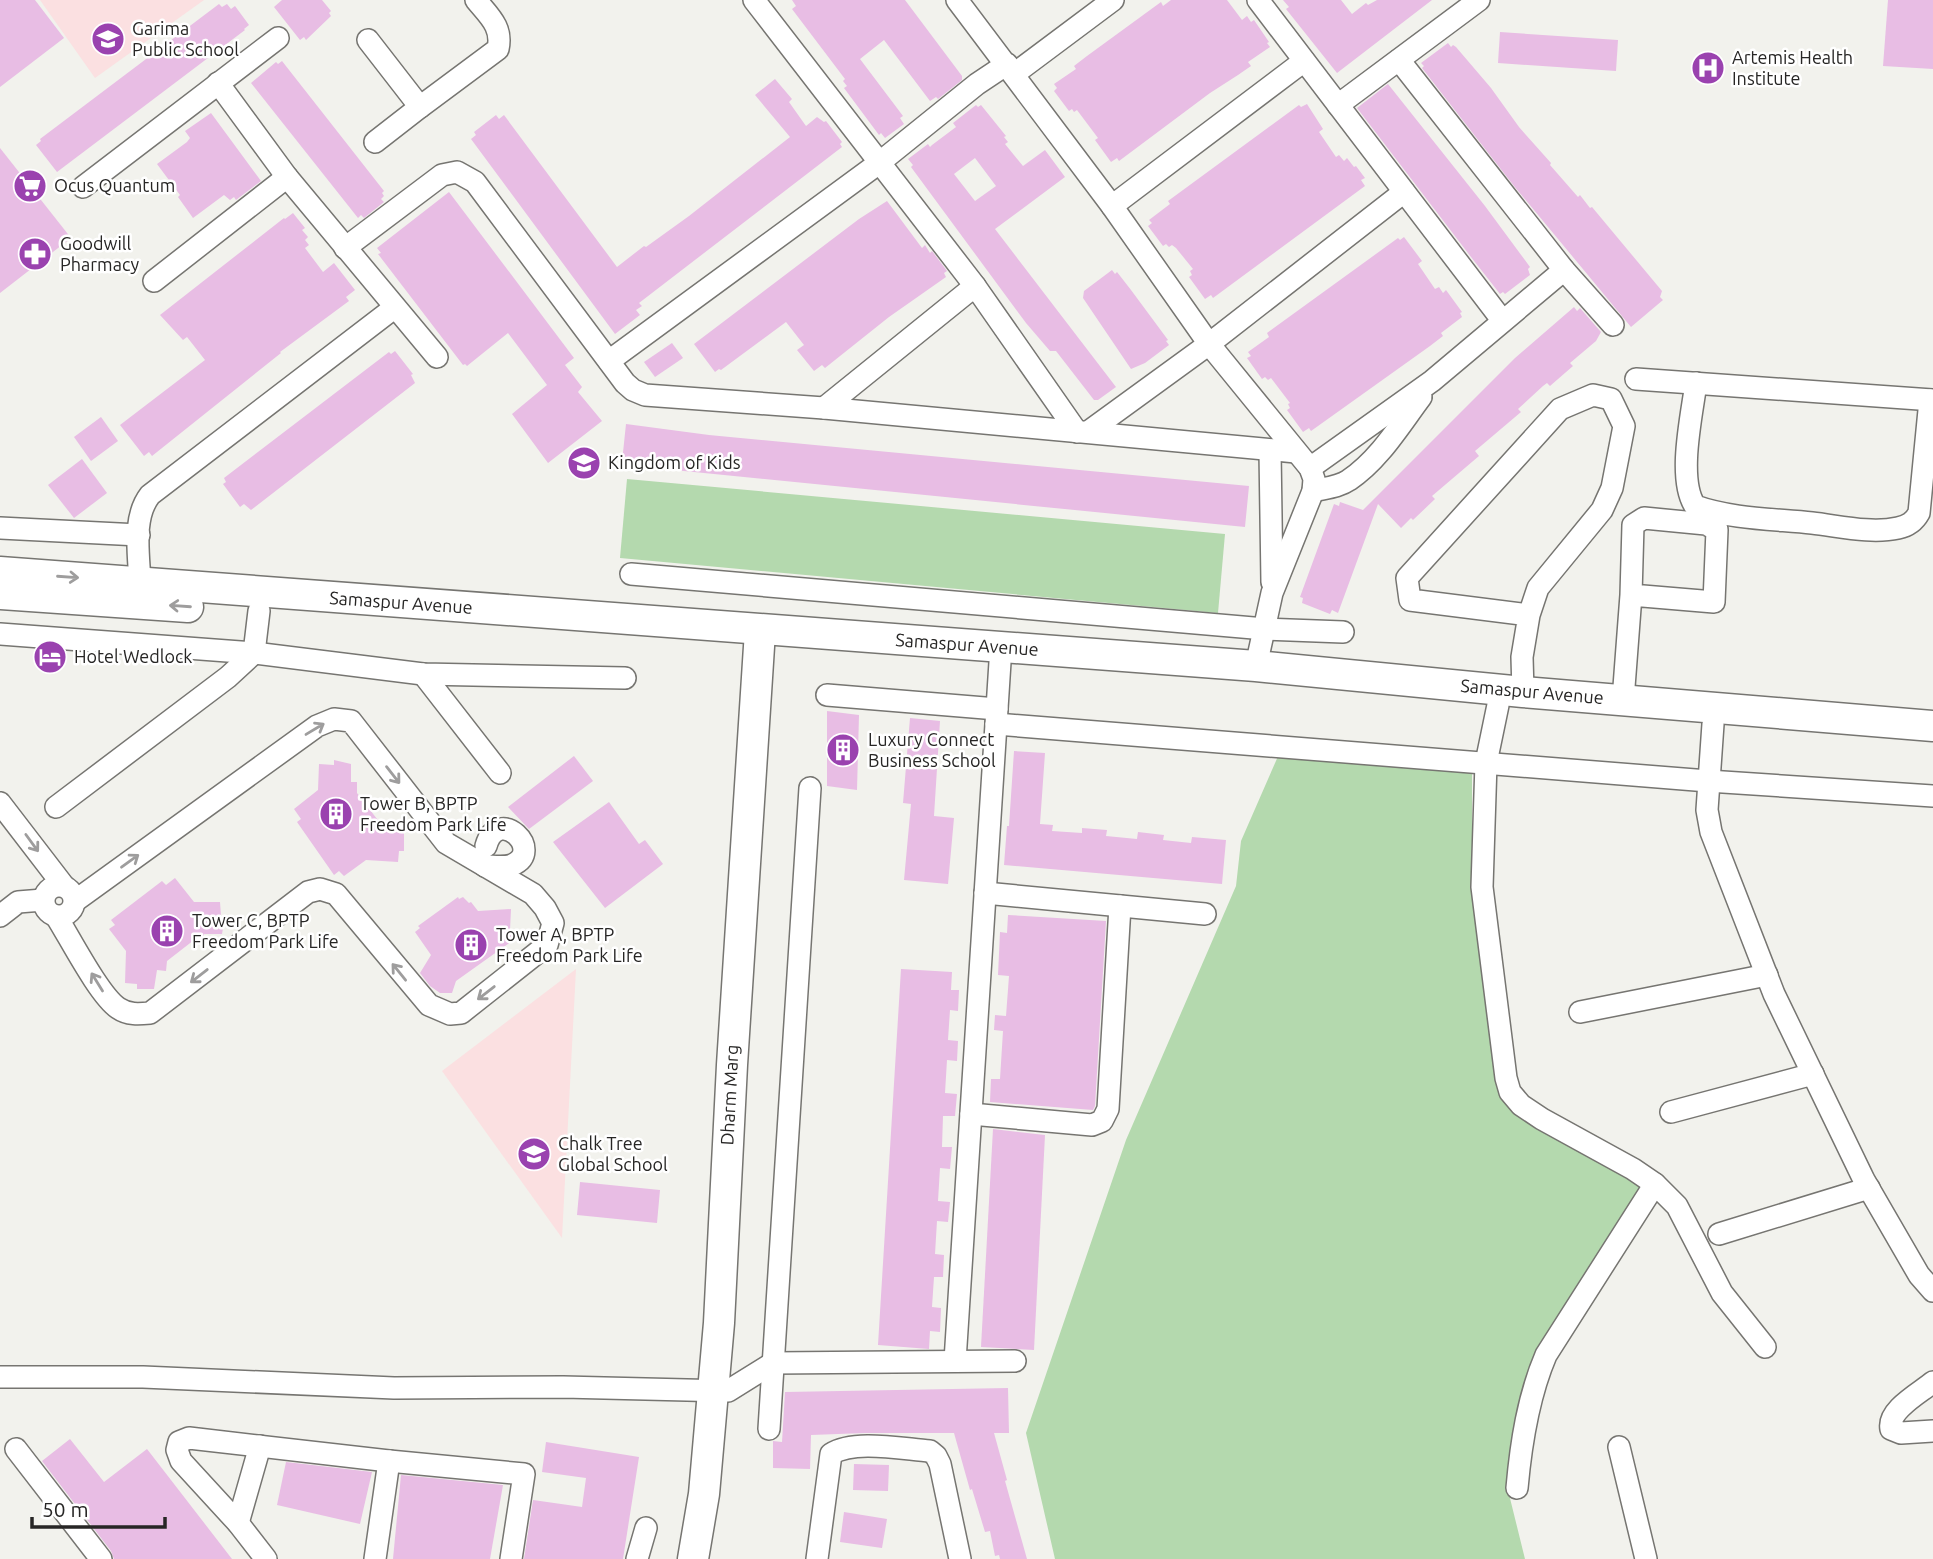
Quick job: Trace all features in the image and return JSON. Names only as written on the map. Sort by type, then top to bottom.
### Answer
[{"type":"main road","name":"Samaspur Avenue","points":[[0,572],[768,637],[1000,662],[1510,699],[1623,701],[1933,743]]},
{"type":"main road","name":"Samaspur Avenue","points":[[0,594],[259,611],[768,637],[1255,666],[1713,724],[1933,726]]},
{"type":"main road","name":"Dharm Marg","points":[[710,1559],[768,637]]},
{"type":"main road","name":"Dharm Marg","points":[[693,1559],[720,1391]]},
{"type":"street","points":[[375,142],[498,49],[501,37],[498,28],[476,0]]},
{"type":"street","points":[[754,0],[975,286],[1082,432]]},
{"type":"street","points":[[957,0],[1112,206],[1209,344],[1303,460],[1314,480],[1313,491],[1272,593],[1255,666]]},
{"type":"street","points":[[609,360],[879,163],[977,84],[1010,69],[1113,0]]},
{"type":"street","points":[[1338,105],[1479,0]]},
{"type":"street","points":[[1260,1],[1502,320]]},
{"type":"street","points":[[83,187],[278,38]]},
{"type":"street","points":[[369,40],[421,107]]},
{"type":"street","points":[[1399,60],[1564,270],[1613,326]]},
{"type":"street","points":[[1112,206],[1304,61]]},
{"type":"street","points":[[218,83],[287,177],[437,357]]},
{"type":"street","points":[[345,248],[442,175],[457,172],[475,182],[625,383],[645,395],[824,408],[1082,432],[1270,451],[1303,460],[1432,382],[1564,270]]},
{"type":"street","points":[[154,281],[287,177]]},
{"type":"street","points":[[1082,432],[1209,344],[1404,192]]},
{"type":"street","points":[[824,408],[975,286]]},
{"type":"street","points":[[140,583],[139,535],[142,505],[150,495],[394,308]]},
{"type":"street","points":[[1636,379],[1696,383],[1931,400],[1919,513],[1915,520],[1907,526],[1895,529],[1869,529],[1720,513],[1695,506],[1687,483],[1696,383]]},
{"type":"street","points":[[1313,491],[1349,480],[1374,458],[1432,382]]},
{"type":"street","points":[[1529,615],[1410,600],[1407,579],[1560,409],[1593,395],[1611,399],[1624,426],[1612,488],[1602,510],[1538,588],[1529,615],[1522,657],[1510,699],[1486,763],[1482,887],[1510,1092],[1521,1105],[1542,1119],[1654,1184],[1677,1206],[1722,1293],[1765,1347]]},
{"type":"street","points":[[1270,451],[1272,593]]},
{"type":"street","points":[[1623,701],[1633,525],[1644,518],[1706,524],[1717,530],[1714,602],[1631,595]]},
{"type":"street","points":[[0,528],[139,535]]},
{"type":"street","points":[[631,574],[1265,629],[1343,632]]},
{"type":"street","points":[[56,807],[228,677],[254,653],[259,611]]},
{"type":"street","points":[[0,634],[254,653],[423,674],[625,678]]},
{"type":"street","points":[[955,1361],[1000,662]]},
{"type":"street","points":[[423,674],[500,773]]},
{"type":"street","points":[[827,695],[997,716],[1486,763],[1933,796]]},
{"type":"street","points":[[50,908],[105,996],[119,1010],[133,1014],[150,1013],[308,892],[320,889],[336,894],[429,1005],[450,1014],[461,1013],[547,945],[553,923],[533,894],[484,856],[446,844],[351,721],[334,719],[317,726],[69,893]]},
{"type":"street","points":[[1713,724],[1707,810],[1711,832],[1767,975],[1813,1074],[1869,1188],[1928,1277]]},
{"type":"street","points":[[769,1429],[810,788]]},
{"type":"street","points":[[0,803],[69,893],[69,913],[18,902],[0,916]]},
{"type":"street","points":[[985,893],[1205,914]]},
{"type":"street","points":[[971,1114],[1092,1125],[1102,1121],[1108,1109],[1120,906]]},
{"type":"street","points":[[1580,1012],[1767,975]]},
{"type":"street","points":[[1671,1112],[1813,1074]]},
{"type":"street","points":[[1517,1488],[1529,1406],[1546,1355],[1654,1184]]},
{"type":"street","points":[[1719,1234],[1869,1188]]},
{"type":"street","points":[[0,1377],[143,1377],[394,1388],[563,1387],[720,1391],[773,1363],[1015,1361]]},
{"type":"street","points":[[1933,1382],[1895,1413],[1890,1423],[1891,1429],[1901,1433],[1933,1431]]},
{"type":"street","points":[[266,1559],[238,1523],[181,1461],[177,1450],[179,1442],[189,1438],[524,1474],[511,1559]]},
{"type":"street","points":[[238,1523],[260,1446]]},
{"type":"street","points":[[818,1557],[831,1454],[840,1448],[853,1446],[930,1451],[936,1455],[960,1559]]},
{"type":"street","points":[[1619,1447],[1646,1559]]},
{"type":"street","points":[[16,1449],[101,1559]]},
{"type":"street","points":[[375,1559],[389,1461]]},
{"type":"street","points":[[637,1559],[646,1528]]},
{"type":"shaded area","name":"Garima Public School","points":[[40,0],[204,0],[95,78]]},
{"type":"shaded area","name":"Chalk Tree Global School","points":[[576,969],[562,1238],[442,1071]]},
{"type":"green space","points":[[627,479],[1225,534],[1218,613],[620,558]]},
{"type":"green space","points":[[1279,754],[1472,770],[1472,854],[1503,1090],[1644,1184],[1532,1366],[1506,1482],[1525,1559],[1055,1559],[1026,1433],[1126,1140],[1236,886],[1241,841]]},
{"type":"building","points":[[0,0],[35,0],[64,38],[0,87]]},
{"type":"building","points":[[282,0],[322,0],[331,11],[331,16],[306,40],[304,37],[300,40],[274,7]]},
{"type":"building","points":[[792,0],[905,0],[962,76],[962,80],[938,99],[936,97],[930,101],[884,40],[860,59],[903,116],[900,118],[904,124],[885,138],[881,133],[879,135],[844,88],[847,86],[843,81],[845,79],[792,9],[796,6]]},
{"type":"building","points":[[1171,0],[1227,0],[1242,20],[1247,16],[1251,22],[1254,20],[1270,47],[1248,62],[1251,66],[1119,161],[1117,158],[1111,162],[1095,140],[1098,138],[1077,110],[1069,111],[1054,91],[1057,88],[1054,84],[1076,69],[1074,66],[1087,56],[1161,2],[1163,6]]},
{"type":"building","points":[[1283,0],[1341,0],[1352,14],[1366,3],[1368,5],[1377,0],[1432,0],[1337,73],[1286,9],[1289,7]]},
{"type":"building","points":[[1888,0],[1933,0],[1933,69],[1883,66]]},
{"type":"building","points":[[219,4],[222,7],[227,4],[231,9],[235,6],[249,25],[245,30],[57,172],[36,145],[40,139]]},
{"type":"building","points":[[1500,32],[1618,40],[1616,71],[1498,63]]},
{"type":"building","points":[[1448,43],[1451,47],[1456,47],[1550,165],[1578,197],[1580,195],[1590,208],[1592,207],[1662,291],[1660,297],[1663,300],[1631,327],[1514,186],[1422,68],[1424,66],[1421,63]]},
{"type":"building","points":[[282,61],[384,191],[381,199],[384,202],[364,218],[361,215],[358,218],[251,83],[276,62],[278,64]]},
{"type":"building","points":[[775,79],[792,99],[789,102],[806,126],[817,117],[826,121],[842,142],[842,147],[639,303],[642,306],[636,310],[640,315],[615,334],[471,139],[476,135],[474,132],[496,115],[499,119],[504,115],[617,267],[689,216],[790,137],[755,95]]},
{"type":"building","points":[[1388,84],[1530,267],[1530,275],[1505,294],[1500,294],[1357,108]]},
{"type":"building","points":[[1307,104],[1323,129],[1319,132],[1336,157],[1339,155],[1344,161],[1347,158],[1356,166],[1365,178],[1361,180],[1365,186],[1213,298],[1211,295],[1205,299],[1189,277],[1193,269],[1176,248],[1166,244],[1163,246],[1148,226],[1152,223],[1149,220],[1170,204],[1168,201],[1299,105],[1301,107]]},
{"type":"building","points":[[976,105],[981,105],[1006,136],[1004,137],[1008,142],[1005,144],[1023,166],[1045,150],[1065,177],[995,229],[1116,387],[1098,400],[1094,400],[1056,351],[1050,351],[1026,323],[911,167],[913,165],[908,159],[928,144],[930,147],[956,127],[953,123]],"holes":[[[975,158],[996,186],[975,201],[954,174]]]},
{"type":"building","points":[[211,113],[261,181],[236,200],[234,197],[230,200],[224,195],[193,218],[157,164],[187,142],[190,138],[185,131]]},
{"type":"building","points":[[0,148],[71,238],[0,293]]},
{"type":"building","points":[[449,192],[574,358],[565,365],[582,387],[578,392],[602,421],[548,463],[512,414],[547,385],[508,333],[467,366],[463,365],[378,254],[381,253],[377,248]]},
{"type":"building","points":[[887,201],[922,248],[925,245],[930,253],[932,251],[947,271],[944,273],[946,277],[889,317],[825,368],[822,365],[814,371],[797,350],[804,345],[786,322],[715,372],[694,344],[859,219]]},
{"type":"building","points":[[293,213],[305,228],[302,230],[308,237],[305,240],[309,245],[305,248],[323,272],[334,263],[355,290],[346,297],[349,301],[280,352],[152,456],[149,452],[144,456],[120,425],[205,360],[187,337],[183,340],[160,315]]},
{"type":"building","points":[[1404,237],[1422,261],[1418,264],[1435,289],[1439,287],[1443,293],[1446,290],[1462,312],[1462,317],[1441,333],[1443,336],[1430,346],[1311,431],[1309,428],[1303,432],[1287,410],[1290,403],[1271,378],[1262,379],[1247,358],[1251,356],[1248,352],[1269,337],[1267,333],[1398,238],[1400,240]]},
{"type":"building","points":[[1112,270],[1115,274],[1117,272],[1131,290],[1169,345],[1145,363],[1131,369],[1083,298],[1084,291]]},
{"type":"building","points":[[1574,307],[1577,311],[1580,308],[1601,332],[1596,341],[1570,363],[1573,366],[1550,386],[1547,383],[1543,386],[1518,409],[1521,412],[1475,451],[1479,456],[1432,496],[1435,499],[1413,520],[1411,518],[1401,528],[1378,504],[1338,613],[1332,610],[1330,614],[1302,603],[1303,598],[1300,597],[1334,504],[1339,506],[1340,502],[1363,510],[1515,358]]},
{"type":"building","points":[[672,343],[683,358],[655,377],[644,362]]},
{"type":"building","points":[[395,351],[413,374],[411,375],[415,383],[251,510],[244,504],[240,507],[223,484],[226,482],[224,478],[389,352],[391,354]]},
{"type":"building","points":[[101,417],[118,441],[91,461],[74,437]]},
{"type":"building","points":[[626,424],[709,435],[1249,486],[1245,527],[624,465],[622,462]]},
{"type":"building","points":[[82,459],[107,493],[74,518],[48,485]]},
{"type":"building","name":"Luxury Connect Business School","points":[[827,711],[859,715],[857,790],[827,786]]},
{"type":"building","points":[[910,718],[940,721],[934,816],[954,818],[948,884],[904,880],[911,804],[903,803]]},
{"type":"building","points":[[1014,751],[1045,753],[1040,824],[1053,825],[1052,831],[1082,833],[1082,828],[1107,830],[1106,836],[1137,839],[1138,832],[1164,835],[1163,840],[1191,843],[1192,837],[1226,840],[1222,884],[1004,865]]},
{"type":"building","points":[[574,756],[593,781],[529,829],[508,807]]},
{"type":"building","name":"Tower B, BPTP Freedom Park Life","points":[[334,760],[351,764],[351,782],[357,782],[357,793],[377,819],[387,821],[386,831],[404,833],[404,851],[399,851],[398,862],[366,860],[344,876],[339,871],[334,875],[297,822],[301,819],[294,809],[318,790],[319,764],[334,765]]},
{"type":"building","points":[[609,802],[639,844],[645,840],[663,864],[605,908],[553,842]]},
{"type":"building","name":"Tower C, BPTP Freedom Park Life","points":[[175,878],[194,902],[220,902],[221,916],[225,917],[222,934],[204,934],[204,940],[194,940],[167,961],[166,971],[157,970],[154,989],[137,989],[137,984],[125,983],[126,951],[109,929],[115,925],[111,920],[162,881],[166,885]]},
{"type":"building","name":"Tower A, BPTP Freedom Park Life","points":[[458,897],[471,902],[478,911],[511,909],[510,930],[514,931],[512,941],[456,981],[452,993],[440,993],[430,986],[420,973],[431,955],[415,932],[420,928],[418,926]]},
{"type":"building","points":[[1008,915],[1106,921],[1093,1110],[990,1102],[991,1079],[1000,1079],[1003,1031],[994,1030],[995,1015],[1006,1016],[1009,976],[998,975],[1000,932],[1007,933]]},
{"type":"building","points":[[901,969],[952,972],[951,990],[959,990],[958,1011],[950,1010],[948,1040],[958,1041],[957,1061],[947,1060],[945,1093],[957,1094],[955,1116],[943,1116],[942,1147],[952,1147],[950,1169],[940,1168],[938,1201],[950,1202],[948,1222],[937,1221],[935,1254],[944,1255],[943,1277],[934,1277],[932,1307],[941,1308],[940,1332],[930,1331],[929,1349],[878,1345]]},
{"type":"building","points":[[993,1129],[1045,1135],[1034,1350],[981,1347]]},
{"type":"building","points":[[580,1182],[660,1190],[657,1223],[577,1215]]},
{"type":"building","points":[[1008,1388],[1009,1433],[994,1433],[1027,1559],[1000,1559],[999,1555],[995,1556],[990,1531],[985,1532],[954,1433],[811,1435],[810,1469],[773,1468],[773,1441],[782,1442],[785,1392]]},
{"type":"building","points":[[70,1439],[104,1482],[147,1449],[232,1559],[114,1559],[111,1551],[42,1461]]},
{"type":"building","points":[[546,1442],[639,1457],[623,1559],[524,1559],[533,1500],[582,1507],[586,1478],[542,1472]]},
{"type":"building","points":[[286,1462],[372,1472],[360,1524],[277,1505]]},
{"type":"building","points":[[854,1464],[889,1465],[888,1491],[853,1490]]},
{"type":"building","points":[[401,1475],[503,1485],[490,1559],[393,1559]]},
{"type":"building","points":[[844,1512],[887,1519],[882,1548],[840,1542]]},
{"type":"place","name":"Garima Public School","points":[[108,39]]},
{"type":"place","name":"Artemis Health Institute","points":[[1708,68]]},
{"type":"place","name":"Ocus Quantum","points":[[30,186]]},
{"type":"place","name":"Goodwill Pharmacy","points":[[35,254]]},
{"type":"place","name":"Kingdom of Kids","points":[[584,463]]},
{"type":"place","name":"Hotel Wedlock","points":[[50,657]]},
{"type":"place","name":"Luxury Connect Business School","points":[[843,750]]},
{"type":"place","name":"Tower B, BPTP Freedom Park Life","points":[[336,814]]},
{"type":"place","name":"Tower C, BPTP Freedom Park Life","points":[[167,931]]},
{"type":"place","name":"Tower A, BPTP Freedom Park Life","points":[[471,945]]},
{"type":"place","name":"Chalk Tree Global School","points":[[534,1154]]}]
